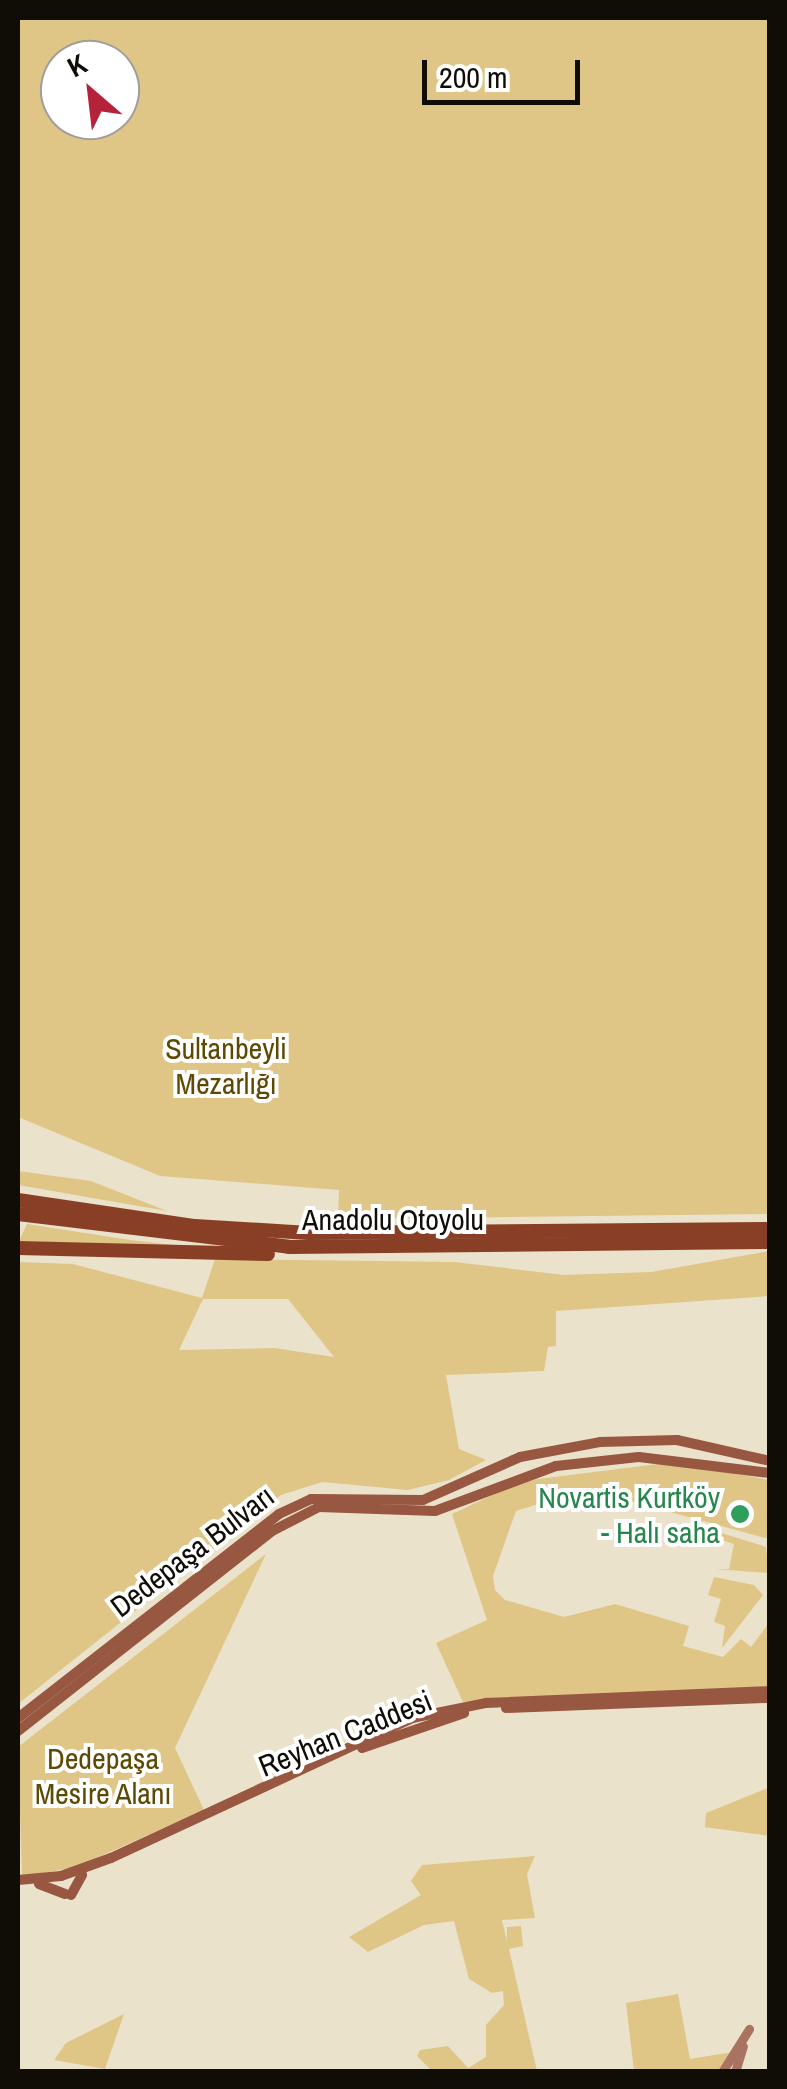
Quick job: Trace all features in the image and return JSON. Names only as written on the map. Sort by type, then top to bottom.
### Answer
[{"type":"highway","name":"Anadolu Otoyolu","points":[[18,1200],[195,1226],[309,1233],[770,1229]]},
{"type":"highway","name":"Anadolu Otoyolu","points":[[18,1214],[188,1239],[393,1249],[770,1242]]},
{"type":"highway","points":[[18,1248],[333,1255],[393,1249]]},
{"type":"main road","name":"Dedepaşa Bulvarı","points":[[18,1718],[290,1508],[326,1495],[423,1500],[534,1453],[660,1439],[770,1461]]},
{"type":"main road","points":[[655,1457],[663,1451],[660,1439]]},
{"type":"main road","points":[[679,1458],[674,1450],[684,1442]]},
{"type":"main road","points":[[534,1453],[528,1466],[538,1471]]},
{"type":"main road","name":"Dedepaşa Bulvarı","points":[[18,1731],[302,1513],[336,1504],[435,1510],[538,1471],[655,1457],[770,1473]]},
{"type":"main road","points":[[506,1462],[516,1470],[510,1480]]},
{"type":"main road","name":"Reyhan Caddesi","points":[[18,1882],[39,1884],[82,1875],[438,1719],[498,1708],[770,1694]]},
{"type":"main road","name":"Reyhan Caddesi","points":[[61,1880],[412,1718],[486,1703],[770,1694]]},
{"type":"main road","points":[[68,1895],[82,1875]]},
{"type":"main road","points":[[18,1882],[61,1880],[68,1895]]},
{"type":"main road","points":[[39,1884],[68,1895]]},
{"type":"street","points":[[722,2072],[749,2029],[736,2072]]},
{"type":"green space","name":"Sultanbeyli Mezarlığı","points":[[18,18],[769,18],[769,1214],[338,1219],[339,1190],[160,1176],[18,1117]]},
{"type":"green space","points":[[18,1171],[91,1181],[167,1211],[18,1185]]},
{"type":"green space","points":[[27,1224],[130,1240],[199,1248],[18,1243]]},
{"type":"green space","points":[[769,1251],[770,1296],[556,1311],[556,1346],[548,1347],[544,1371],[446,1375],[459,1449],[486,1460],[449,1480],[408,1490],[322,1482],[281,1495],[18,1704],[18,1262],[73,1264],[202,1298],[215,1259],[455,1262],[563,1275],[651,1272]],"holes":[[[203,1299],[288,1299],[334,1357],[274,1348],[179,1350]]]},
{"type":"green space","points":[[674,1462],[769,1480],[769,1539],[586,1489],[516,1511],[493,1576],[495,1590],[505,1600],[564,1617],[615,1604],[689,1626],[683,1646],[723,1657],[741,1639],[751,1647],[769,1623],[769,1688],[463,1702],[436,1643],[487,1620],[452,1514],[522,1481]]},
{"type":"green space","points":[[699,1526],[766,1547],[769,1573],[715,1569],[729,1569],[734,1544],[697,1532]]},
{"type":"green space","name":"Dedepaşa Mesire Alanı","points":[[266,1554],[175,1748],[204,1810],[76,1867],[22,1877],[18,1747]]},
{"type":"green space","points":[[714,1577],[754,1585],[763,1595],[722,1648],[725,1626],[714,1622],[721,1599],[708,1595]]},
{"type":"green space","points":[[769,1774],[769,1836],[705,1827],[706,1813],[768,1788]]},
{"type":"green space","points":[[535,1856],[527,1874],[535,1918],[502,1920],[507,1941],[507,1927],[521,1926],[523,1946],[509,1949],[537,2071],[432,2071],[417,2056],[420,2050],[448,2046],[468,2068],[486,2057],[486,2025],[504,2005],[503,1991],[492,1993],[469,1979],[454,1921],[424,1925],[368,1952],[349,1937],[421,1895],[411,1881],[422,1865]]},
{"type":"green space","points":[[678,1994],[690,2059],[733,2052],[720,2071],[634,2071],[626,2003]]},
{"type":"green space","points":[[124,2014],[105,2069],[54,2060],[66,2043]]},
{"type":"waterway","points":[[766,2072],[770,2070]]},
{"type":"place","name":"Novartis Kurtköy - Halı saha","points":[[740,1514]]}]
